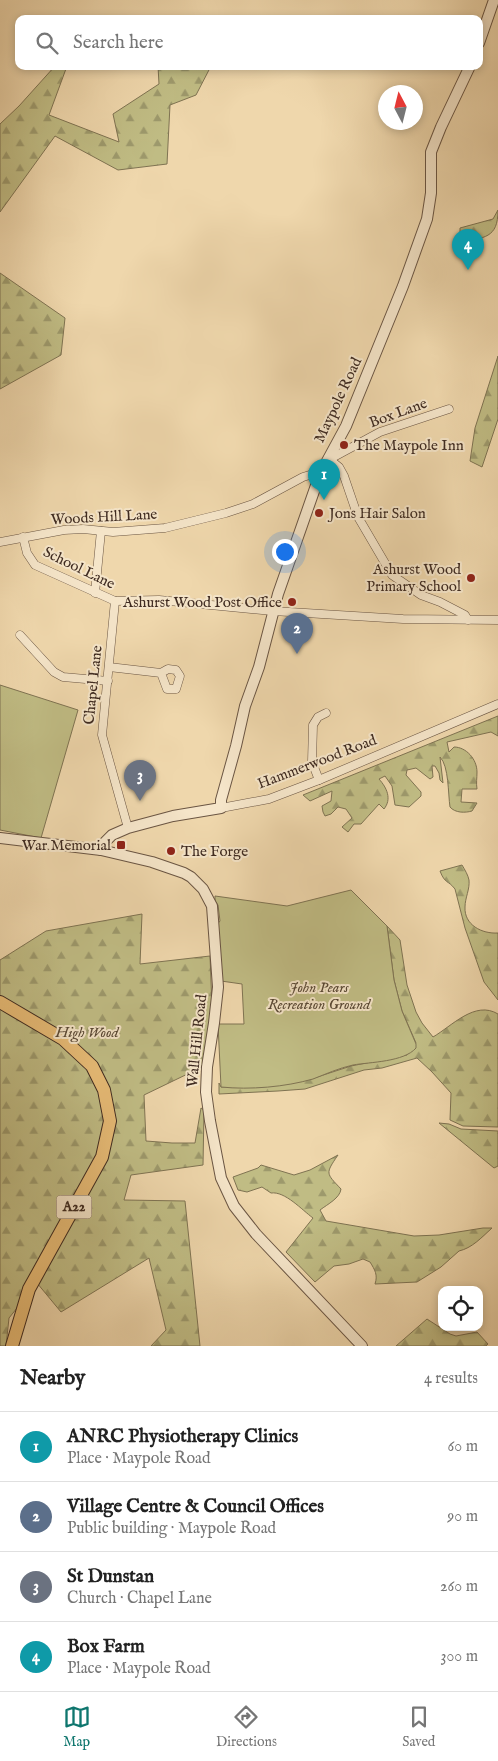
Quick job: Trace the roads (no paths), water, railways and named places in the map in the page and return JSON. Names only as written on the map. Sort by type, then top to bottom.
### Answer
[{"type":"highway","name":"A22","points":[[0,1002],[63,1038],[92,1066],[104,1090],[110,1120],[102,1157],[29,1289],[12,1346]]},
{"type":"street","points":[[483,32],[494,0]]},
{"type":"street","name":"Maypole Road","points":[[221,808],[221,800],[245,706],[259,666],[278,594],[320,474],[346,426],[403,286],[427,220],[431,193],[431,152],[440,128],[468,70]]},
{"type":"street","name":"Box Lane","points":[[329,458],[380,432],[449,409]]},
{"type":"street","points":[[329,458],[339,467],[344,476],[358,517],[392,575],[422,595],[465,615],[468,620]]},
{"type":"street","name":"Woods Hill Lane","points":[[0,542],[64,530],[83,529],[113,532],[160,529],[226,514],[252,504],[303,477],[316,473],[320,474]]},
{"type":"street","points":[[95,593],[101,531]]},
{"type":"street","name":"School Lane","points":[[23,537],[27,553],[35,565],[115,601],[160,600],[274,611],[403,619],[498,620]]},
{"type":"street","name":"Chapel Lane","points":[[115,601],[102,735],[128,828]]},
{"type":"street","points":[[20,635],[54,672],[63,677],[108,681]]},
{"type":"street","points":[[109,667],[161,673]]},
{"type":"street","name":"Hammerwood Road","points":[[101,850],[102,844],[112,835],[128,828],[179,815],[270,799],[498,704]]},
{"type":"street","points":[[319,780],[312,762],[313,725],[318,717],[326,713]]},
{"type":"street","points":[[0,838],[101,850]]},
{"type":"street","name":"Wall Hill Road","points":[[101,850],[184,872],[208,896],[212,906],[218,987],[207,1067],[206,1092],[221,1178],[234,1206],[256,1234],[362,1346]]},
{"type":"place","name":"Box Farm","points":[[468,270]]},
{"type":"place","name":"The Maypole Inn","points":[[344,445]]},
{"type":"place","name":"ANRC Physiotherapy Clinics","points":[[324,500]]},
{"type":"place","name":"Jons Hair Salon","points":[[319,513]]},
{"type":"place","name":"Ashurst Wood Primary School","points":[[471,578]]},
{"type":"place","name":"Ashurst Wood Post Office","points":[[292,602]]},
{"type":"place","name":"Village Centre & Council Offices","points":[[297,654]]},
{"type":"place","name":"St Dunstan","points":[[140,801]]},
{"type":"place","name":"War Memorial","points":[[121,845]]},
{"type":"place","name":"The Forge","points":[[171,851]]},
{"type":"park label","name":"John Pears Recreation Ground","points":[[319,996]]},
{"type":"park label","name":"High Wood","points":[[87,1032]]}]
